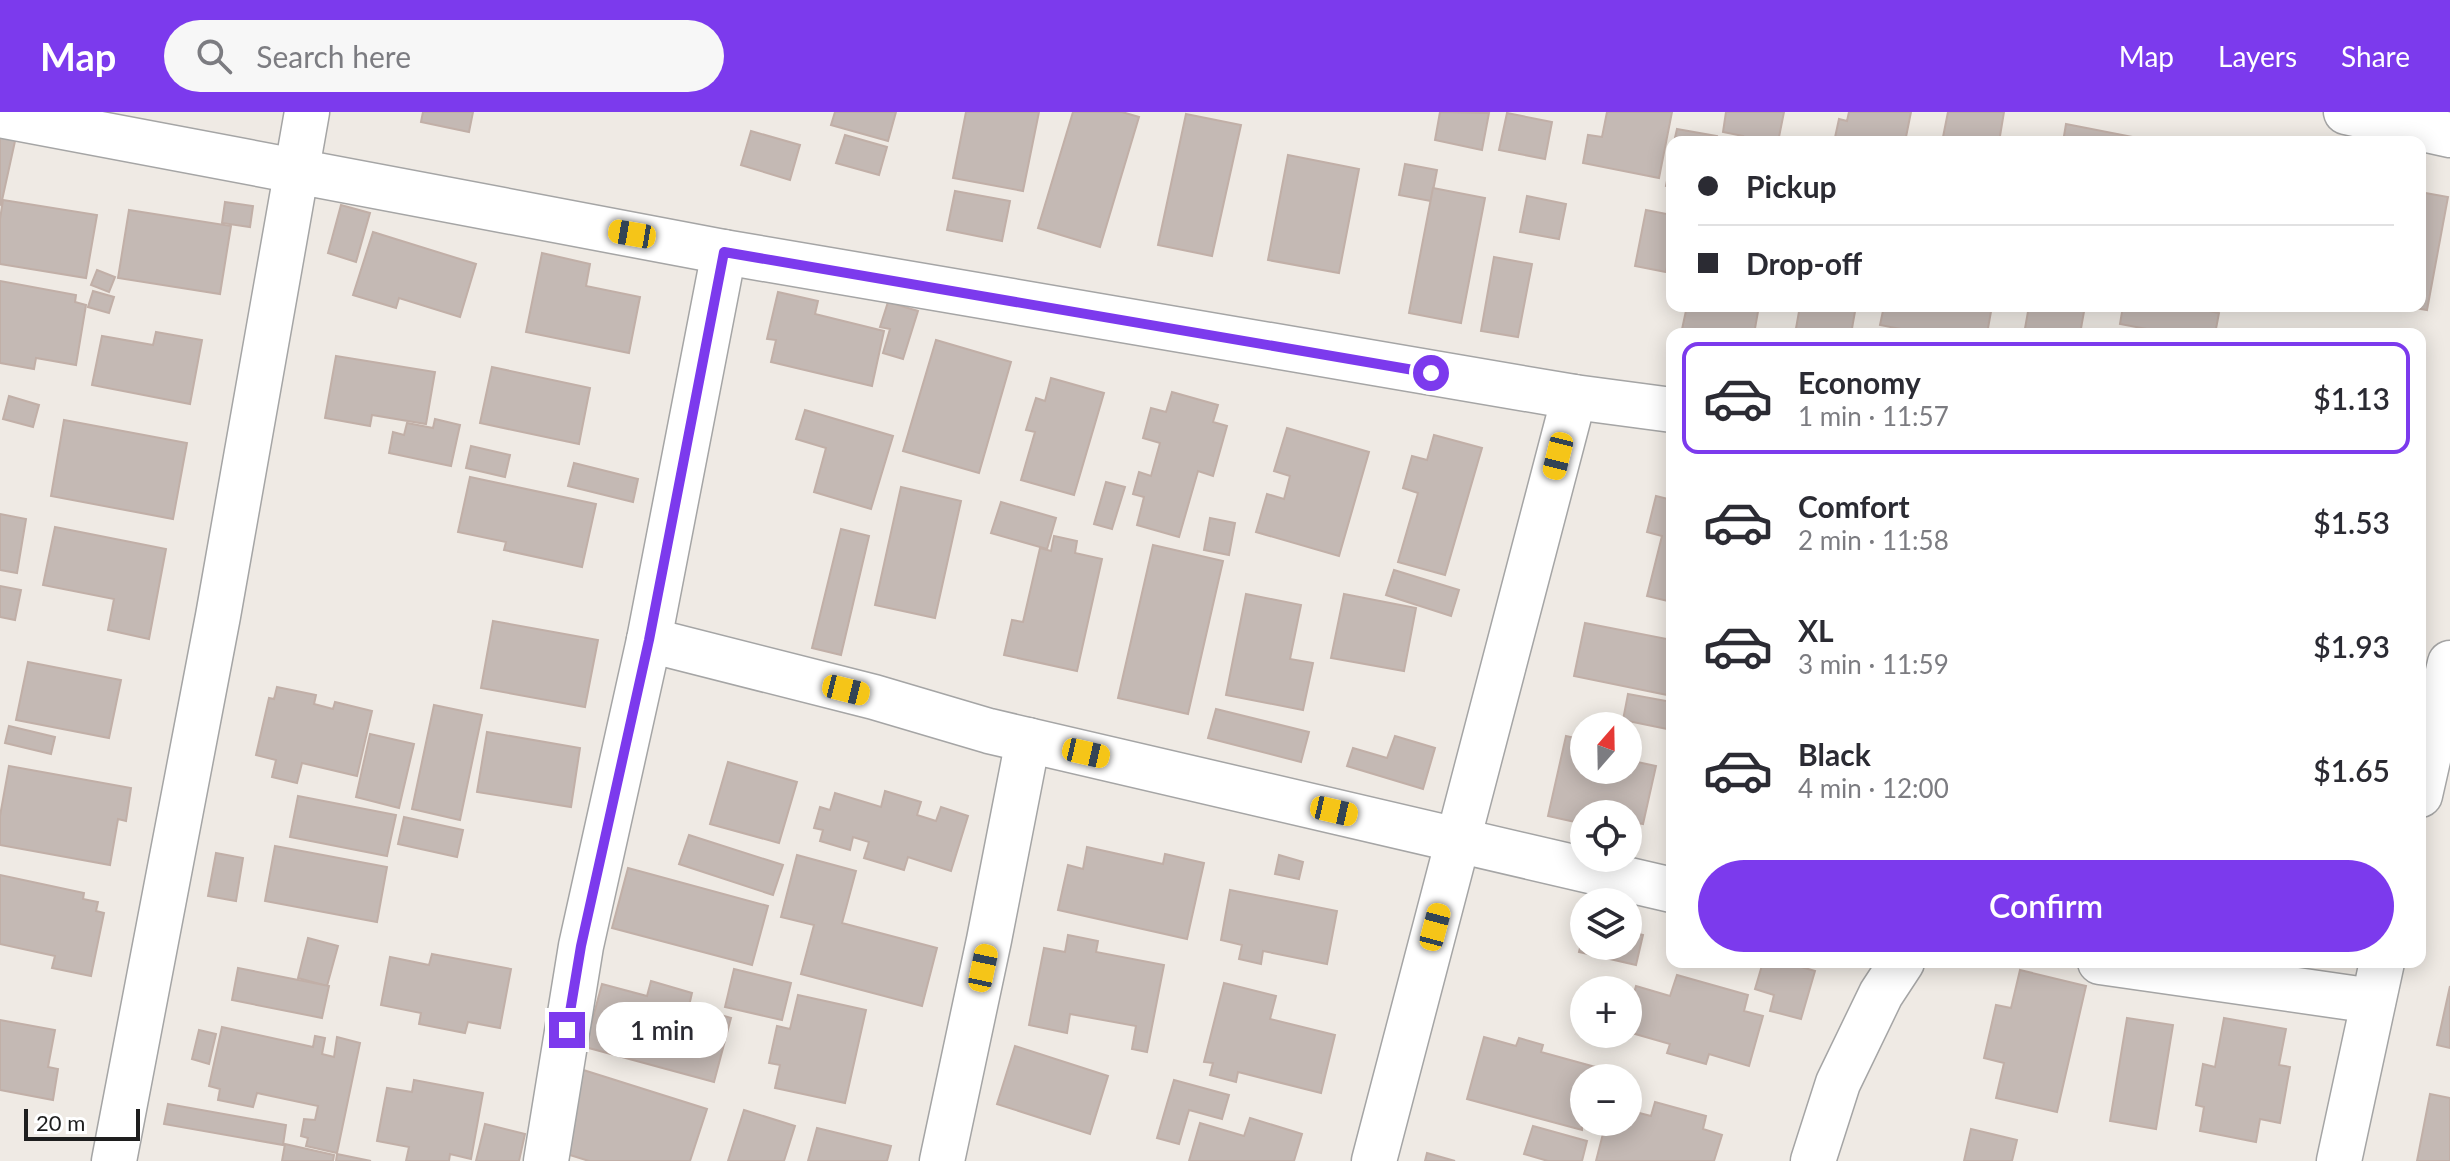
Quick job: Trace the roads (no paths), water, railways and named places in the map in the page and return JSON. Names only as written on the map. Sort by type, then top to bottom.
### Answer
[{"type":"street","points":[[114,1161],[218,616],[307,112]]},
{"type":"street","points":[[2346,112],[2450,135]]},
{"type":"street","points":[[0,115],[724,252],[1574,397],[1666,409]]},
{"type":"street","points":[[546,1161],[581,946],[649,640],[724,252]]},
{"type":"street","points":[[1374,1161],[1574,397]]},
{"type":"street","points":[[649,640],[1028,740],[1666,889]]},
{"type":"street","points":[[2426,769],[2450,663]]},
{"type":"street","points":[[942,1161],[1028,740]]},
{"type":"street","points":[[1813,1161],[1838,1083],[1881,994],[1898,968]]},
{"type":"street","points":[[2188,968],[2378,981],[2339,1161]]}]
